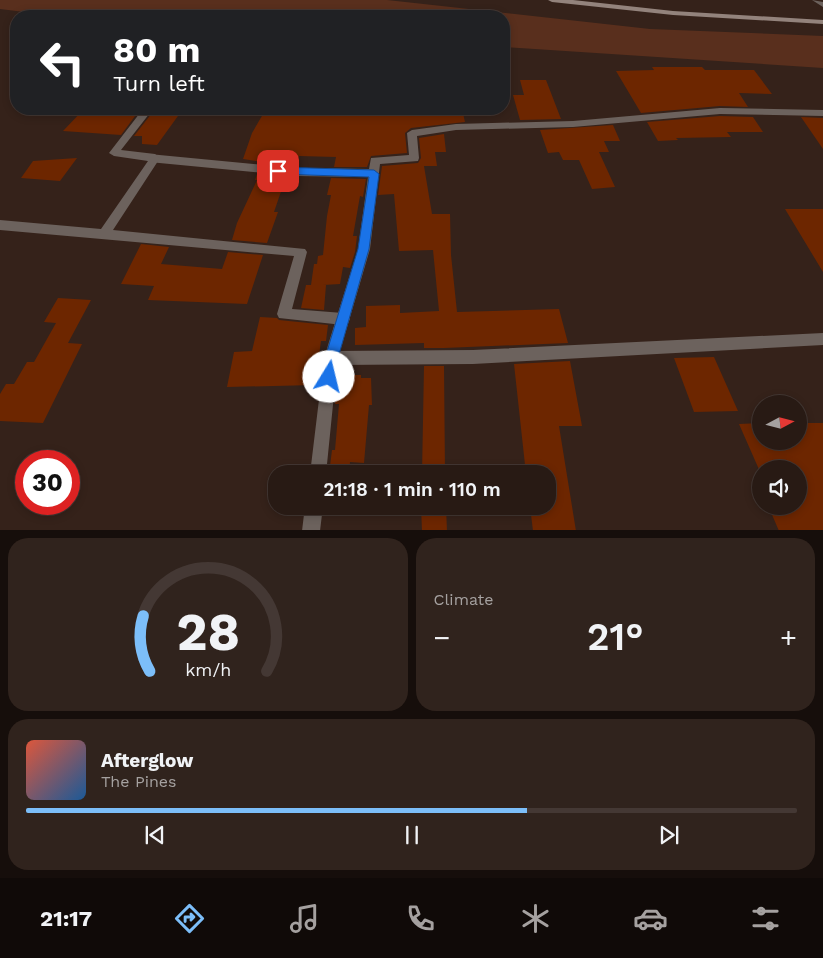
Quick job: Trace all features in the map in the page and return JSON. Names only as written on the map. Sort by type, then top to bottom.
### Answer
[{"type":"street","points":[[552,0],[673,13],[823,22]]},
{"type":"street","points":[[816,0],[823,5]]},
{"type":"street","points":[[319,465],[331,358],[364,249],[376,161],[414,158],[412,133],[456,128],[573,124],[720,111],[823,113]]},
{"type":"street","points":[[104,234],[154,158],[114,153],[143,115]]},
{"type":"street","points":[[149,158],[296,172],[374,174]]},
{"type":"street","points":[[0,225],[301,252],[284,314],[343,319]]},
{"type":"street","points":[[331,358],[473,357],[823,340]]},
{"type":"street","points":[[312,530],[313,515]]},
{"type":"shaded area","points":[[0,0],[387,0],[478,10],[10,10],[0,9]]},
{"type":"shaded area","points":[[510,14],[650,29],[823,36],[823,68],[510,47]]},
{"type":"building","points":[[652,67],[754,70],[772,94],[739,93],[748,107],[720,106],[641,113],[616,71],[654,70]]},
{"type":"building","points":[[520,80],[546,80],[561,119],[520,120],[513,95],[524,95]]},
{"type":"building","points":[[78,115],[136,115],[121,135],[63,131]]},
{"type":"building","points":[[150,115],[179,115],[157,145],[142,144],[142,136],[134,136]]},
{"type":"building","points":[[262,115],[463,115],[465,122],[411,128],[405,133],[407,153],[371,156],[367,167],[334,167],[336,157],[299,156],[297,161],[292,161],[290,166],[243,159],[252,133]]},
{"type":"building","points":[[720,116],[753,117],[763,132],[727,132],[731,137],[676,138],[678,140],[658,141],[647,122]]},
{"type":"building","points":[[801,117],[823,118],[823,149]]},
{"type":"building","points":[[613,125],[620,141],[604,141],[609,152],[599,152],[615,187],[592,189],[579,160],[563,160],[559,152],[548,153],[540,130]]},
{"type":"building","points":[[444,134],[446,152],[435,152],[437,166],[424,166],[432,214],[450,214],[451,255],[457,312],[559,309],[568,343],[444,348],[424,348],[424,343],[355,345],[355,328],[366,327],[366,306],[400,305],[400,313],[439,311],[433,250],[399,251],[394,194],[378,195],[382,166],[418,163],[421,158],[419,138]]},
{"type":"building","points":[[77,158],[60,181],[21,178],[33,161]]},
{"type":"building","points":[[257,174],[286,177],[274,212],[278,212],[267,243],[232,240],[237,223],[257,180],[255,180]]},
{"type":"building","points":[[331,178],[366,179],[363,197],[360,196],[353,236],[357,236],[355,252],[350,268],[343,267],[340,284],[323,285],[326,285],[324,310],[301,308],[306,285],[311,285],[314,264],[317,264],[318,256],[323,255],[331,195],[327,195]]},
{"type":"building","points":[[785,209],[823,209],[823,272]]},
{"type":"building","points":[[141,244],[169,247],[161,264],[222,269],[228,252],[263,255],[247,304],[148,300],[154,286],[121,284]]},
{"type":"building","points":[[58,298],[91,300],[68,343],[82,344],[43,423],[0,421],[0,394],[6,384],[14,384],[27,362],[34,362],[56,323],[44,322]]},
{"type":"building","points":[[260,317],[328,325],[326,341],[321,341],[315,385],[227,387],[234,352],[252,351]]},
{"type":"building","points":[[714,357],[738,411],[694,412],[674,358]]},
{"type":"building","points":[[570,361],[582,426],[559,426],[576,530],[533,530],[531,515],[556,515],[556,465],[525,465],[514,364]]},
{"type":"building","points":[[424,366],[444,366],[445,465],[422,465]]},
{"type":"building","points":[[338,375],[361,375],[361,378],[371,378],[372,405],[369,405],[364,463],[350,462],[350,465],[330,465],[332,450],[335,450],[339,404],[335,404]]},
{"type":"building","points":[[752,423],[752,450],[808,450],[808,423],[823,423],[823,530],[779,530],[772,515],[807,515],[807,460],[755,460],[739,424]]},
{"type":"building","points":[[324,515],[345,515],[345,516]]},
{"type":"building","points":[[421,515],[446,515],[447,530],[422,530]]},
{"type":"route","points":[[278,171],[374,174],[364,249],[331,358],[329,377]]}]
